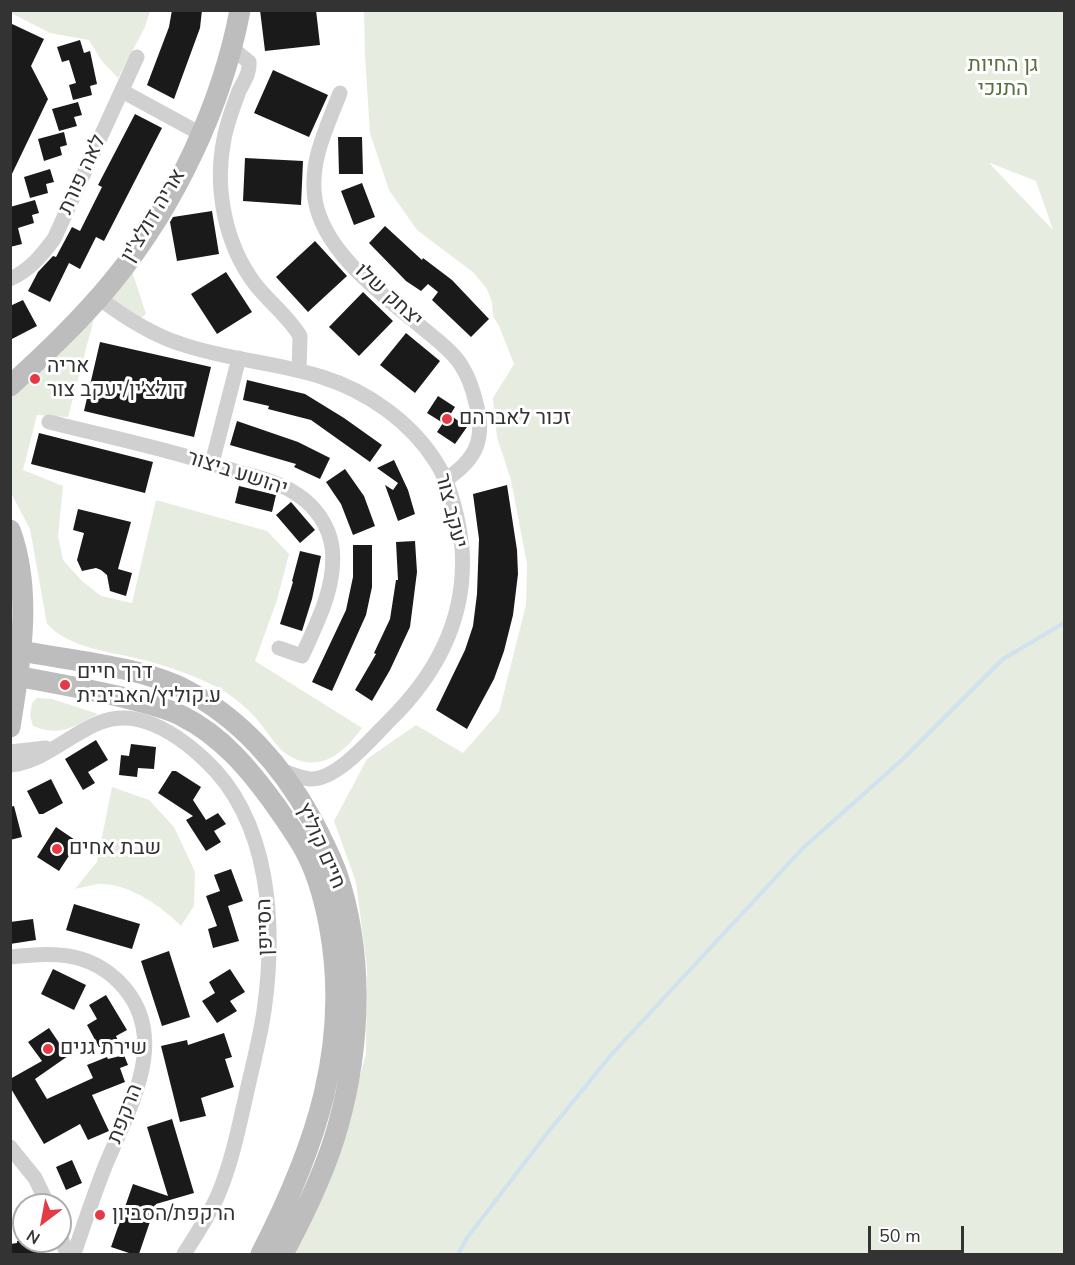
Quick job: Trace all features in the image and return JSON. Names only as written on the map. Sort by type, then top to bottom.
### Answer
[{"type":"main road","name":"אריה דולצ'ין","points":[[10,386],[51,349],[99,297],[156,220],[201,134],[221,84],[240,10]]},
{"type":"main road","points":[[10,530],[18,558],[22,628],[16,650],[10,727]]},
{"type":"main road","name":"חיים קוליץ","points":[[16,650],[159,679],[186,690],[227,717],[267,754],[280,770],[301,800],[335,870],[345,902],[357,976],[354,1040],[338,1127],[311,1198],[283,1254]]},
{"type":"main road","name":"חיים קוליץ","points":[[14,676],[96,691],[140,702],[180,715],[197,724],[217,738],[259,782],[304,849],[317,877],[327,916],[336,977],[334,1038],[328,1083],[319,1120],[305,1160],[293,1190],[261,1254]]},
{"type":"street","points":[[232,48],[249,62],[250,70],[240,89],[224,140],[220,177],[227,225],[243,265],[300,336],[299,370]]},
{"type":"street","name":"לאה פורת","points":[[10,279],[23,273],[40,259],[54,239],[137,57]]},
{"type":"street","points":[[122,91],[201,134]]},
{"type":"street","name":"יצחק שלו","points":[[340,93],[319,147],[314,171],[315,200],[323,224],[357,271],[445,347],[460,364],[473,389],[481,432],[476,449],[467,462],[445,480]]},
{"type":"street","name":"יעקב צור","points":[[99,297],[118,313],[160,337],[200,350],[299,370],[343,384],[365,395],[389,411],[424,444],[438,464],[445,480],[461,537],[463,565],[453,627],[440,655],[423,684],[407,703],[358,752],[333,773],[310,779],[280,770]]},
{"type":"street","points":[[212,464],[239,358]]},
{"type":"street","name":"יהושע ביצור","points":[[49,422],[212,464],[284,486],[312,507],[326,525],[332,545],[331,574],[321,614],[302,656],[279,648]]},
{"type":"street","name":"הסייפן","points":[[10,765],[26,763],[43,756],[103,720],[119,717],[157,726],[196,751],[226,782],[253,835],[260,858],[268,904],[267,974],[260,1034],[233,1153],[218,1196],[184,1254]]},
{"type":"street","name":"הסייפן","points":[[10,752],[33,751],[63,742]]},
{"type":"street","name":"הרקפת","points":[[10,957],[52,953],[67,955],[96,965],[110,974],[133,1000],[145,1033],[145,1049],[138,1087],[101,1178],[74,1254]]},
{"type":"street","points":[[10,1147],[34,1178],[42,1193]]},
{"type":"green space","points":[[10,11],[150,11],[145,27],[118,78],[101,60],[89,40],[50,33]]},
{"type":"green space","name":"גן החיות התנכי","points":[[364,11],[1064,11],[1064,1254],[288,1254],[338,1156],[366,1054],[367,968],[356,882],[334,821],[367,759],[416,725],[463,753],[499,712],[526,605],[527,564],[511,480],[497,437],[493,398],[514,364],[493,316],[492,302],[487,289],[474,273],[417,230],[389,190],[370,133]],"holes":[[[990,163],[1036,181],[1053,230]]]},
{"type":"green space","points":[[131,268],[146,314],[140,319],[106,298]]},
{"type":"green space","points":[[95,315],[68,417],[37,415],[23,470],[63,486],[58,536],[63,560],[82,581],[101,596],[132,603],[156,500],[267,531],[289,554],[277,600],[255,661],[362,728],[345,748],[331,758],[315,762],[297,760],[279,747],[245,707],[217,687],[163,665],[80,644],[57,633],[47,624],[30,529],[11,493],[10,399]]},
{"type":"green space","points":[[37,698],[52,699],[98,714],[67,729],[51,731],[43,729],[33,726],[30,716],[32,703]]},
{"type":"green space","points":[[112,787],[149,800],[174,827],[195,872],[194,906],[181,926],[144,897],[122,887],[99,884],[75,889],[97,862]]},
{"type":"building","points":[[172,10],[202,10],[200,28],[174,99],[147,85],[169,27]]},
{"type":"building","points":[[260,10],[316,10],[320,45],[265,51]]},
{"type":"building","points":[[10,23],[44,39],[31,66],[48,99],[10,178]]},
{"type":"building","points":[[80,40],[84,53],[90,51],[97,84],[90,86],[92,95],[73,100],[69,85],[76,83],[69,60],[62,62],[57,47]]},
{"type":"building","points":[[273,70],[328,95],[309,137],[254,113]]},
{"type":"building","points":[[78,102],[82,115],[74,117],[77,126],[59,131],[52,109]]},
{"type":"building","points":[[135,114],[162,128],[104,241],[96,237],[80,269],[69,263],[50,302],[28,291],[38,272],[53,256],[56,257],[72,227],[80,231],[102,187],[98,185]]},
{"type":"building","points":[[64,132],[67,145],[60,147],[62,155],[44,161],[38,139]]},
{"type":"building","points":[[338,137],[362,137],[363,174],[339,174]]},
{"type":"building","points":[[245,158],[303,161],[301,205],[243,201]]},
{"type":"building","points":[[50,169],[54,182],[46,184],[48,193],[30,198],[24,177]]},
{"type":"building","points":[[362,183],[375,217],[354,225],[341,191]]},
{"type":"building","points":[[35,200],[39,213],[32,215],[34,223],[18,228],[22,244],[10,247],[10,207]]},
{"type":"building","points":[[212,211],[219,254],[177,261],[170,222],[173,217]]},
{"type":"building","points":[[385,226],[422,260],[423,258],[452,280],[489,319],[471,337],[432,300],[438,292],[428,284],[421,291],[406,281],[369,243]]},
{"type":"building","points":[[315,241],[347,276],[308,312],[276,277]]},
{"type":"building","points":[[226,272],[252,312],[217,334],[191,294]]},
{"type":"building","points":[[363,292],[393,321],[359,356],[329,327]]},
{"type":"building","points":[[23,300],[37,326],[10,340],[10,306]]},
{"type":"building","points":[[406,333],[440,361],[415,393],[380,365]]},
{"type":"building","points":[[100,342],[211,367],[194,437],[84,411]]},
{"type":"building","points":[[247,380],[305,394],[382,445],[370,462],[311,420],[243,400]]},
{"type":"building","name":"זכור לאברהם","points":[[438,396],[455,407],[450,415],[467,427],[455,444],[437,432],[443,423],[427,413]]},
{"type":"building","points":[[237,421],[298,442],[330,458],[320,479],[294,467],[296,464],[230,445]]},
{"type":"building","points":[[39,433],[153,462],[145,493],[31,464]]},
{"type":"building","points":[[394,460],[408,490],[415,514],[398,521],[385,485],[393,490],[398,483],[377,468]]},
{"type":"building","points":[[345,469],[364,496],[375,526],[353,535],[341,504],[326,482]]},
{"type":"building","points":[[507,485],[517,550],[518,574],[513,615],[494,679],[467,729],[436,710],[465,650],[473,626],[479,539],[473,494]]},
{"type":"building","points":[[239,486],[276,495],[272,512],[235,503]]},
{"type":"building","points":[[291,502],[315,530],[300,543],[276,515]]},
{"type":"building","points":[[78,509],[131,522],[118,569],[132,573],[126,596],[110,591],[107,575],[101,570],[96,568],[82,571],[77,560],[84,533],[73,530]]},
{"type":"building","points":[[415,541],[417,572],[410,627],[390,670],[372,701],[355,690],[376,654],[374,653],[390,619],[396,580],[398,580],[396,542]]},
{"type":"building","points":[[353,545],[372,545],[372,587],[366,615],[332,691],[312,682],[346,610],[353,577]]},
{"type":"building","points":[[300,551],[321,556],[312,599],[302,631],[280,624]]},
{"type":"building","points":[[96,740],[108,760],[88,772],[95,783],[83,790],[65,759]]},
{"type":"building","points":[[131,744],[156,747],[154,769],[138,768],[137,777],[119,775],[121,755],[129,756]]},
{"type":"building","points":[[172,771],[176,771],[201,787],[193,800],[206,820],[218,813],[226,824],[214,831],[221,842],[206,851],[186,820],[193,816],[158,793]]},
{"type":"building","points":[[51,779],[63,803],[39,814],[27,791]]},
{"type":"building","points":[[14,806],[22,837],[10,840],[10,807]]},
{"type":"building","name":"שבת אחים","points":[[56,827],[78,842],[59,871],[37,857]]},
{"type":"building","points":[[231,869],[243,901],[228,906],[239,941],[213,948],[208,929],[217,926],[206,896],[220,891],[214,875]]},
{"type":"building","points":[[74,904],[140,924],[132,949],[66,930]]},
{"type":"building","points":[[33,919],[36,940],[10,944],[10,922]]},
{"type":"building","points":[[169,951],[190,1017],[162,1026],[141,961]]},
{"type":"building","points":[[53,969],[86,985],[74,1010],[41,994]]},
{"type":"building","points":[[230,969],[245,992],[230,1001],[237,1011],[217,1023],[202,1001],[215,993],[209,982]]},
{"type":"building","points":[[106,995],[127,1030],[116,1036],[118,1041],[99,1047],[87,1025],[97,1019],[89,1005]]},
{"type":"building","points":[[49,1028],[68,1056],[35,1079],[47,1099],[93,1078],[87,1065],[107,1057],[108,1059],[124,1055],[128,1065],[120,1068],[125,1082],[92,1095],[109,1131],[88,1140],[80,1124],[44,1144],[10,1087],[10,1079],[42,1061],[28,1042]]},
{"type":"building","points":[[224,1033],[232,1057],[225,1059],[234,1087],[201,1098],[206,1116],[180,1122],[161,1046],[187,1040],[188,1045]]},
{"type":"building","points":[[172,1119],[194,1193],[156,1204],[139,1254],[111,1247],[133,1184],[168,1196],[147,1127]]},
{"type":"building","points":[[72,1160],[82,1183],[66,1190],[56,1167]]},
{"type":"building","points":[[10,1244],[12,1244],[12,1253],[44,1254],[12,1254]]},
{"type":"waterway","points":[[458,1254],[467,1238],[545,1136],[611,1055],[803,848],[903,759],[1003,659],[1064,623]]},
{"type":"place","name":"אריה דולצ׳ין/יעקב צור","points":[[35,379]]},
{"type":"place","name":"זכור לאברהם","points":[[447,419]]},
{"type":"place","name":"דרך חיים ע.קוליץ/האביבית","points":[[65,685]]},
{"type":"place","name":"שבת אחים","points":[[57,849]]},
{"type":"place","name":"שירת גנים","points":[[48,1049]]},
{"type":"place","name":"הרקפת/הסביון","points":[[100,1215]]}]
